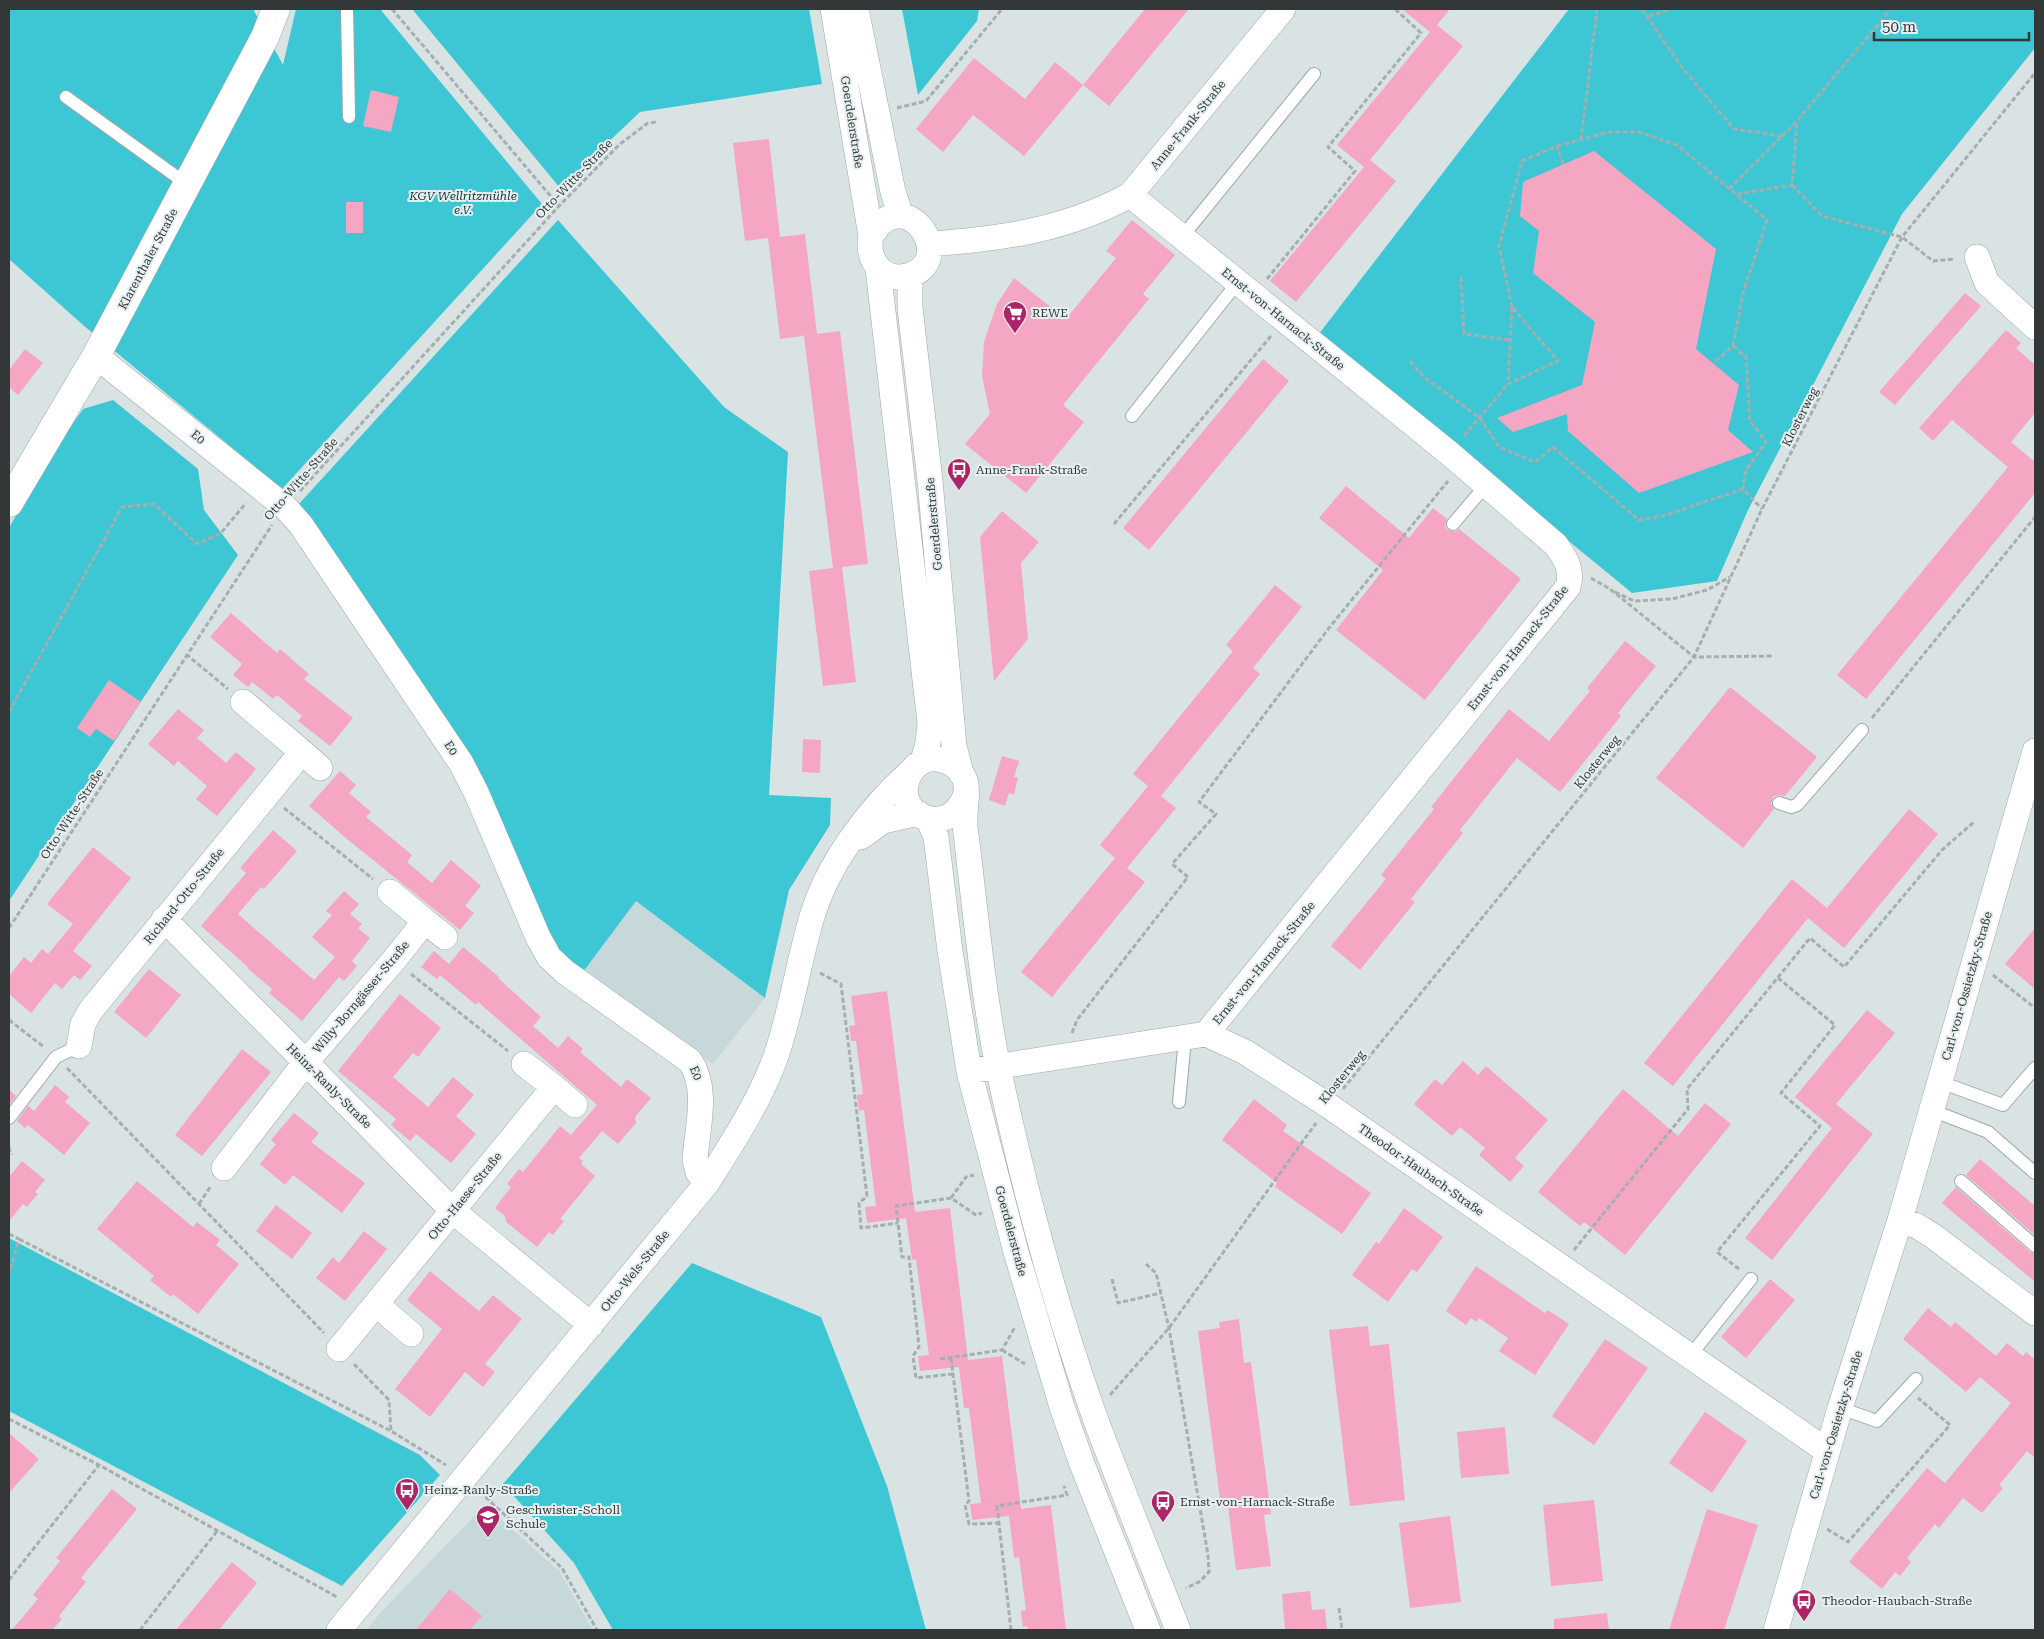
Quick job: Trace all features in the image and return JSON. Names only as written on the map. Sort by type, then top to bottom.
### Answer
[{"type":"main road","name":"Klarenthaler Straße","points":[[9,503],[96,356],[188,185],[264,37],[276,9]]},
{"type":"street","name":"Goerdelerstraße","points":[[833,9],[871,236],[870,253],[878,268],[930,723],[928,743],[905,791],[907,799],[923,816],[936,836],[950,951],[970,1071],[1005,1208],[1037,1320],[1082,1464],[1148,1630]]},
{"type":"street","name":"Goerdelerstraße","points":[[856,9],[893,192],[901,216]]},
{"type":"street","name":"Anne-Frank-Straße","points":[[929,244],[1029,232],[1098,212],[1130,195],[1282,9]]},
{"type":"street","name":"Ernst-von-Harnack-Straße","points":[[1130,195],[1486,485],[1556,545],[1569,565],[1570,580],[1568,587],[1196,1036]]},
{"type":"street","points":[[871,236],[883,221],[901,216],[917,222],[927,235],[929,244],[925,263],[910,275],[893,276],[878,268]]},
{"type":"street","points":[[1977,257],[1987,283],[2035,327]]},
{"type":"street","name":"Goerdelerstraße","points":[[910,275],[910,308],[931,490],[954,746],[964,783],[964,826],[998,1067],[1023,1172],[1058,1303],[1094,1414],[1138,1533],[1178,1630]]},
{"type":"street","name":"E0","points":[[96,356],[285,507],[317,545],[461,763],[476,792],[538,937],[549,956],[565,972],[690,1061],[698,1073],[701,1087],[695,1160],[698,1172],[707,1183]]},
{"type":"street","name":"Richard-Otto-Straße","points":[[79,1046],[83,1024],[91,1010],[164,919],[267,795],[311,760],[243,702]]},
{"type":"street","name":"Carl-von-Ossietzky-Straße","points":[[1776,1630],[1840,1408],[1900,1220],[2035,751]]},
{"type":"street","points":[[916,767],[934,758],[944,760],[954,765],[964,783],[961,806],[950,816],[942,819],[923,816]]},
{"type":"street","name":"Otto-Wels-Straße","points":[[339,1630],[707,1183],[742,1127],[770,1070],[788,1015],[814,911],[822,889],[866,819],[916,767]]},
{"type":"street","name":"Otto-Wels-Straße","points":[[839,860],[856,842],[883,821],[923,816]]},
{"type":"street","points":[[390,892],[445,937]]},
{"type":"street","name":"Heinz-Ranly-Straße","points":[[164,919],[453,1211],[590,1325]]},
{"type":"street","name":"Willy-Borngässer-Straße","points":[[224,1168],[305,1063],[425,921]]},
{"type":"street","points":[[970,1071],[1196,1036]]},
{"type":"street","name":"Theodor-Haubach-Straße","points":[[1196,1036],[1245,1052],[1329,1106],[1828,1451]]},
{"type":"street","points":[[524,1064],[575,1104]]},
{"type":"street","name":"Otto-Haese-Straße","points":[[340,1349],[554,1088]]},
{"type":"street","points":[[1900,1220],[1917,1226],[1933,1236],[2034,1309]]},
{"type":"street","points":[[376,1304],[411,1334]]},
{"type":"lane","points":[[347,9],[349,117]]},
{"type":"lane","points":[[1182,237],[1314,74]]},
{"type":"lane","points":[[66,97],[188,185]]},
{"type":"lane","points":[[1132,416],[1246,289]]},
{"type":"lane","points":[[1453,524],[1486,485]]},
{"type":"lane","points":[[1780,803],[1791,807],[1797,805],[1862,730]]},
{"type":"lane","points":[[1179,1102],[1196,1036]]},
{"type":"lane","points":[[9,1118],[56,1056],[79,1046]]},
{"type":"lane","points":[[1940,1082],[2003,1104],[2035,1068]]},
{"type":"lane","points":[[1931,1110],[1988,1132],[2035,1173]]},
{"type":"lane","points":[[1961,1181],[2035,1246]]},
{"type":"lane","points":[[1690,1356],[1751,1279]]},
{"type":"lane","points":[[1840,1408],[1877,1421],[1916,1379]]},
{"type":"path","points":[[392,9],[559,206]]},
{"type":"path","points":[[877,116],[902,106],[926,102],[1002,9]]},
{"type":"path","points":[[1246,289],[1356,171],[1328,147],[1421,33],[1395,9]]},
{"type":"path","points":[[1582,140],[1597,9]]},
{"type":"path","points":[[1642,9],[1649,16],[1684,70],[1734,129],[1783,136]]},
{"type":"path","points":[[1649,16],[1671,9]]},
{"type":"path","points":[[1730,189],[1797,121],[1891,9]]},
{"type":"path","name":"Klosterweg","points":[[1094,1414],[1169,1328],[1329,1106],[1694,657],[1762,509],[1902,237],[2035,73]]},
{"type":"path","points":[[1797,121],[1792,184],[1822,216],[1902,237],[1932,261],[1977,257]]},
{"type":"path","name":"Otto-Witte-Straße","points":[[9,928],[186,654],[285,507],[559,206],[620,144],[648,123],[657,122]]},
{"type":"path","points":[[1508,384],[1512,307],[1499,246],[1522,161],[1557,146],[1609,132],[1639,132],[1677,145],[1767,220],[1743,293],[1733,346],[1713,363]]},
{"type":"path","points":[[1557,146],[1563,164]]},
{"type":"path","points":[[1736,194],[1792,184]]},
{"type":"path","points":[[1461,277],[1464,334],[1510,340]]},
{"type":"path","points":[[1062,1056],[1077,1020],[1188,878],[1172,864],[1216,814],[1199,802],[1455,459],[1480,418],[1508,384],[1558,361],[1512,307]]},
{"type":"path","points":[[1114,524],[1284,320]]},
{"type":"path","points":[[1733,346],[1746,357],[1750,420],[1766,442],[1746,470],[1743,490]]},
{"type":"path","points":[[1410,361],[1424,377],[1480,418],[1499,447],[1535,462],[1553,447],[1639,520],[1662,516],[1743,490]]},
{"type":"path","points":[[9,712],[122,507],[154,504],[197,544],[221,533],[259,487]]},
{"type":"path","points":[[1743,490],[1762,509]]},
{"type":"path","points":[[1862,730],[2035,517]]},
{"type":"path","points":[[1569,565],[1634,601],[1672,599],[1707,590],[1730,576]]},
{"type":"path","points":[[1610,589],[1694,657],[1774,656]]},
{"type":"path","points":[[186,654],[243,702]]},
{"type":"path","points":[[267,795],[390,892]]},
{"type":"path","points":[[1560,1267],[1688,1109],[1687,1089],[1810,938],[1844,967],[1942,850],[1975,821]]},
{"type":"path","points":[[394,960],[524,1064]]},
{"type":"path","points":[[1974,961],[2035,1008]]},
{"type":"path","points":[[800,966],[826,975],[841,984],[867,1196],[859,1203],[862,1228],[898,1223]]},
{"type":"path","points":[[1751,1279],[1717,1252],[1820,1126],[1781,1093],[1835,1025],[1778,978]]},
{"type":"path","points":[[9,1020],[56,1056],[389,1400],[391,1431]]},
{"type":"path","points":[[9,1147],[11,1155]]},
{"type":"path","points":[[951,1198],[966,1177],[995,1170]]},
{"type":"path","points":[[953,1374],[916,1378],[913,1356],[919,1347],[909,1258],[902,1258],[896,1206],[951,1198],[976,1215],[1005,1208]]},
{"type":"path","points":[[9,1234],[391,1431],[464,1477],[562,1568],[598,1630]]},
{"type":"path","points":[[9,1274],[18,1239]]},
{"type":"path","points":[[1146,1264],[1156,1273],[1169,1328],[1208,1555],[1208,1572],[1199,1582],[1165,1598]]},
{"type":"path","points":[[1112,1280],[1118,1304],[1161,1293]]},
{"type":"path","points":[[940,1360],[1002,1350],[1015,1327],[1037,1320]]},
{"type":"path","points":[[951,1358],[969,1501],[965,1505],[969,1524],[999,1523]]},
{"type":"path","points":[[1808,1517],[1848,1542],[1950,1425],[1907,1388]]},
{"type":"path","points":[[9,1419],[99,1465],[357,1608]]},
{"type":"path","points":[[1011,1630],[997,1506],[1067,1495],[1060,1472],[1082,1464]]},
{"type":"path","points":[[9,1580],[99,1465]]},
{"type":"path","points":[[140,1630],[218,1530]]},
{"type":"path","points":[[1339,1608],[1342,1630]]},
{"type":"shaded area","points":[[636,900],[765,998],[713,1064],[583,972]]},
{"type":"shaded area","name":"Geschwister-Scholl Schule","points":[[485,1505],[559,1571],[593,1630],[367,1630],[381,1612]]},
{"type":"green space","name":"KGV Wellritzmühle e.V.","points":[[9,9],[253,9],[283,65],[296,9],[380,9],[542,204],[282,489],[83,325],[9,259]]},
{"type":"green space","points":[[412,9],[809,9],[822,84],[640,112],[560,188]]},
{"type":"green space","points":[[902,9],[979,9],[977,21],[918,95]]},
{"type":"green space","points":[[1569,9],[2035,9],[2035,48],[1902,214],[1748,510],[1717,581],[1632,593],[1318,335]]},
{"type":"green space","points":[[558,220],[724,407],[788,452],[769,795],[831,798],[830,825],[789,890],[765,998],[636,901],[583,972],[554,950],[476,771],[298,505]]},
{"type":"green space","points":[[113,400],[198,469],[204,510],[238,555],[9,901],[9,528],[46,462],[83,409]]},
{"type":"green space","points":[[9,1238],[420,1455],[440,1475],[342,1586],[9,1411]]},
{"type":"green space","points":[[692,1263],[821,1317],[887,1486],[926,1630],[613,1630],[574,1563],[503,1484]]},
{"type":"building","points":[[1145,9],[1189,9],[1109,106],[1083,85]]},
{"type":"building","points":[[1402,9],[1450,9],[1437,25],[1463,46],[1370,160],[1396,181],[1296,302],[1270,281],[1364,167],[1337,145],[1430,32]]},
{"type":"building","points":[[974,58],[1025,99],[1055,62],[1083,85],[1024,156],[973,115],[943,152],[916,129]]},
{"type":"building","points":[[371,90],[399,97],[391,132],[363,126]]},
{"type":"building","points":[[769,139],[780,237],[805,234],[817,334],[840,331],[868,564],[842,567],[856,682],[823,686],[809,571],[833,568],[804,336],[810,335],[780,339],[768,238],[745,241],[733,143]]},
{"type":"building","points":[[1594,151],[1716,249],[1696,349],[1739,385],[1728,430],[1753,452],[1639,493],[1568,431],[1567,414],[1513,432],[1497,418],[1582,385],[1595,322],[1533,273],[1539,231],[1520,216],[1523,182]]},
{"type":"building","points":[[346,202],[363,202],[363,233],[346,233]]},
{"type":"building","points":[[1132,220],[1175,255],[1143,294],[1149,299],[1063,405],[1084,422],[1026,493],[965,444],[990,414],[982,376],[984,342],[997,304],[1014,278],[1066,319],[1116,258],[1106,251]]},
{"type":"building","points":[[1965,293],[1981,306],[1895,405],[1879,392]]},
{"type":"building","points":[[2006,330],[2021,343],[2016,348],[2035,365],[2035,413],[2011,442],[2035,462],[2035,493],[1866,699],[1837,675],[2008,467],[1952,420],[1933,441],[1919,428]]},
{"type":"building","points":[[25,349],[43,363],[18,395],[9,387],[9,370]]},
{"type":"building","points":[[1263,359],[1289,381],[1149,550],[1123,528]]},
{"type":"building","points":[[1346,486],[1409,538],[1433,508],[1447,519],[1445,526],[1448,530],[1455,532],[1459,529],[1521,579],[1425,700],[1336,630],[1383,570],[1319,518]]},
{"type":"building","points":[[1002,511],[1039,542],[1021,563],[1028,639],[994,681],[980,537]]},
{"type":"building","points":[[1275,585],[1302,607],[1253,668],[1260,674],[1161,796],[1176,808],[1127,868],[1145,882],[1052,997],[1021,972],[1115,858],[1100,845],[1148,786],[1133,774],[1233,651],[1226,645]]},
{"type":"building","points":[[231,613],[277,653],[280,649],[309,674],[304,679],[353,718],[330,746],[298,721],[302,716],[277,695],[273,699],[252,682],[248,687],[233,675],[242,664],[210,637]]},
{"type":"building","points":[[1625,641],[1656,666],[1618,713],[1621,716],[1560,792],[1517,758],[1460,830],[1463,833],[1411,899],[1415,902],[1360,970],[1331,946],[1386,879],[1381,875],[1434,809],[1431,807],[1509,709],[1549,741],[1590,691],[1587,688]]},
{"type":"building","points":[[109,680],[141,702],[114,741],[96,729],[90,737],[77,728]]},
{"type":"building","points":[[1730,687],[1817,757],[1785,796],[1778,795],[1773,797],[1771,804],[1774,809],[1743,848],[1656,778]]},
{"type":"building","points":[[178,709],[204,730],[197,738],[226,763],[236,752],[256,769],[217,816],[196,799],[207,786],[178,761],[174,766],[148,744]]},
{"type":"building","points":[[803,739],[821,740],[820,773],[802,772]]},
{"type":"building","points":[[1002,756],[1019,761],[1014,777],[1018,778],[1014,795],[1009,793],[1005,806],[989,800]]},
{"type":"building","points":[[340,771],[356,785],[349,793],[371,812],[366,817],[412,855],[407,862],[432,883],[451,860],[481,886],[465,906],[474,913],[460,930],[309,806]]},
{"type":"building","points":[[1909,809],[1938,834],[1844,948],[1808,918],[1673,1086],[1644,1063],[1792,879],[1827,908]]},
{"type":"building","points":[[273,830],[297,851],[264,889],[261,887],[238,914],[314,980],[335,957],[312,937],[332,915],[326,911],[344,891],[359,904],[350,914],[362,924],[358,928],[370,938],[352,961],[357,966],[344,981],[339,977],[302,1021],[269,993],[272,989],[201,926],[246,873],[240,868]]},
{"type":"building","points":[[93,847],[131,878],[73,951],[92,966],[80,980],[74,975],[62,989],[55,983],[31,1013],[9,994],[9,976],[24,957],[31,963],[42,949],[48,954],[73,924],[47,904]]},
{"type":"building","points":[[2035,928],[2035,989],[2005,964]]},
{"type":"building","points":[[463,947],[499,977],[541,1017],[533,1026],[558,1048],[568,1036],[583,1049],[580,1052],[621,1087],[627,1079],[651,1098],[635,1117],[636,1123],[618,1144],[602,1131],[579,1158],[583,1161],[581,1164],[595,1176],[560,1219],[564,1221],[553,1235],[549,1232],[537,1247],[506,1222],[505,1216],[495,1208],[511,1187],[507,1184],[519,1169],[523,1172],[560,1126],[571,1135],[597,1105],[478,1002],[476,1005],[440,975]]},
{"type":"building","points":[[434,951],[449,964],[437,979],[421,967]]},
{"type":"building","points":[[149,969],[181,995],[146,1038],[114,1012]]},
{"type":"building","points":[[887,991],[915,1212],[950,1208],[968,1360],[1002,1356],[1021,1509],[1051,1505],[1066,1630],[1028,1630],[1027,1626],[1023,1627],[1021,1611],[1026,1610],[1019,1557],[1014,1558],[1009,1516],[972,1520],[970,1504],[981,1503],[969,1408],[964,1408],[959,1367],[920,1371],[918,1356],[929,1355],[916,1259],[912,1260],[906,1218],[867,1223],[865,1207],[876,1206],[864,1110],[859,1111],[857,1095],[863,1094],[856,1041],[851,1041],[849,1026],[855,1025],[851,996]]},
{"type":"building","points":[[400,994],[441,1028],[418,1057],[413,1053],[393,1077],[428,1107],[453,1077],[474,1095],[456,1116],[476,1134],[451,1163],[416,1134],[410,1141],[391,1125],[396,1119],[338,1071]]},
{"type":"building","points":[[1867,1010],[1895,1033],[1836,1104],[1873,1134],[1772,1260],[1745,1238],[1832,1128],[1795,1097]]},
{"type":"building","points":[[242,1049],[271,1072],[202,1156],[175,1135]]},
{"type":"building","points":[[1463,1061],[1478,1075],[1486,1066],[1548,1120],[1515,1158],[1524,1166],[1510,1182],[1479,1155],[1485,1148],[1460,1127],[1452,1136],[1414,1104],[1435,1079],[1442,1085]]},
{"type":"building","points":[[55,1085],[69,1097],[65,1102],[90,1123],[64,1155],[28,1125],[25,1128],[17,1121],[28,1106],[34,1111]]},
{"type":"building","points":[[1623,1089],[1678,1136],[1705,1103],[1731,1124],[1625,1255],[1584,1222],[1580,1226],[1538,1192]]},
{"type":"building","points":[[9,1090],[16,1096],[9,1105]]},
{"type":"building","points":[[1254,1099],[1287,1125],[1283,1131],[1371,1193],[1342,1234],[1275,1187],[1277,1183],[1222,1140]]},
{"type":"building","points":[[294,1113],[319,1133],[311,1142],[365,1183],[342,1213],[293,1175],[285,1185],[260,1164],[276,1144],[271,1140]]},
{"type":"building","points":[[1980,1159],[2035,1206],[2035,1235],[1966,1175]]},
{"type":"building","points":[[22,1161],[45,1180],[35,1192],[38,1194],[27,1207],[23,1204],[9,1221],[9,1177]]},
{"type":"building","points":[[137,1181],[193,1227],[197,1222],[220,1240],[216,1245],[239,1264],[198,1314],[173,1294],[171,1297],[150,1280],[154,1276],[97,1229]]},
{"type":"building","points":[[1956,1187],[2030,1252],[2035,1254],[2035,1282],[1942,1203]]},
{"type":"building","points":[[276,1205],[312,1233],[292,1259],[256,1231]]},
{"type":"building","points":[[1404,1208],[1443,1237],[1417,1272],[1412,1269],[1388,1302],[1352,1275],[1376,1242],[1379,1244]]},
{"type":"building","points":[[364,1231],[387,1249],[345,1301],[316,1278],[333,1257],[339,1263]]},
{"type":"building","points":[[1476,1266],[1545,1313],[1548,1310],[1569,1324],[1535,1375],[1499,1351],[1508,1338],[1479,1318],[1476,1322],[1471,1318],[1466,1325],[1446,1311]]},
{"type":"building","points":[[430,1271],[479,1311],[493,1295],[522,1319],[485,1364],[495,1372],[483,1387],[465,1372],[430,1417],[395,1389],[442,1329],[407,1300]]},
{"type":"building","points":[[1770,1279],[1795,1300],[1746,1358],[1721,1337]]},
{"type":"building","points":[[1928,1308],[1951,1327],[1955,1322],[1996,1356],[2007,1343],[2023,1356],[2026,1352],[2035,1360],[2035,1458],[2027,1451],[1999,1485],[2003,1488],[1982,1513],[1963,1498],[1939,1528],[1935,1524],[1907,1558],[1911,1562],[1900,1576],[1895,1572],[1882,1589],[1849,1562],[1927,1468],[1945,1483],[2011,1403],[1980,1377],[1966,1392],[1903,1339]]},
{"type":"building","points":[[1239,1319],[1244,1363],[1251,1362],[1271,1514],[1264,1515],[1271,1566],[1236,1570],[1227,1498],[1220,1499],[1198,1331],[1220,1328],[1219,1322]]},
{"type":"building","points":[[1368,1326],[1370,1346],[1389,1344],[1405,1500],[1350,1506],[1329,1330]]},
{"type":"building","points":[[1605,1339],[1648,1368],[1594,1445],[1552,1416]]},
{"type":"building","points":[[1705,1412],[1747,1441],[1712,1493],[1669,1463]]},
{"type":"building","points":[[1505,1427],[1509,1474],[1461,1478],[1457,1432]]},
{"type":"building","points":[[9,1433],[39,1459],[9,1493]]},
{"type":"building","points":[[112,1489],[137,1509],[81,1578],[86,1582],[59,1616],[62,1619],[52,1630],[12,1630],[38,1599],[33,1595],[60,1561],[56,1558]]},
{"type":"building","points":[[1594,1500],[1603,1581],[1551,1586],[1543,1505]]},
{"type":"building","points":[[1707,1509],[1758,1525],[1724,1630],[1669,1630]]},
{"type":"building","points":[[1450,1516],[1461,1602],[1410,1608],[1399,1523]]},
{"type":"building","points":[[232,1562],[257,1583],[219,1630],[176,1630]]},
{"type":"building","points":[[450,1589],[482,1616],[470,1630],[416,1630]]},
{"type":"building","points":[[1310,1591],[1312,1610],[1325,1609],[1327,1630],[1285,1630],[1282,1594]]},
{"type":"building","points":[[1607,1613],[1609,1630],[1554,1630],[1554,1619]]},
{"type":"place","name":"REWE","points":[[1015,334]]},
{"type":"place","name":"Anne-Frank-Straße","points":[[959,491]]},
{"type":"place","name":"Heinz-Ranly-Straße","points":[[407,1511]]},
{"type":"place","name":"Ernst-von-Harnack-Straße","points":[[1163,1523]]},
{"type":"place","name":"Geschwister-Scholl Schule","points":[[488,1538]]},
{"type":"place","name":"Theodor-Haubach-Straße","points":[[1804,1622]]}]
